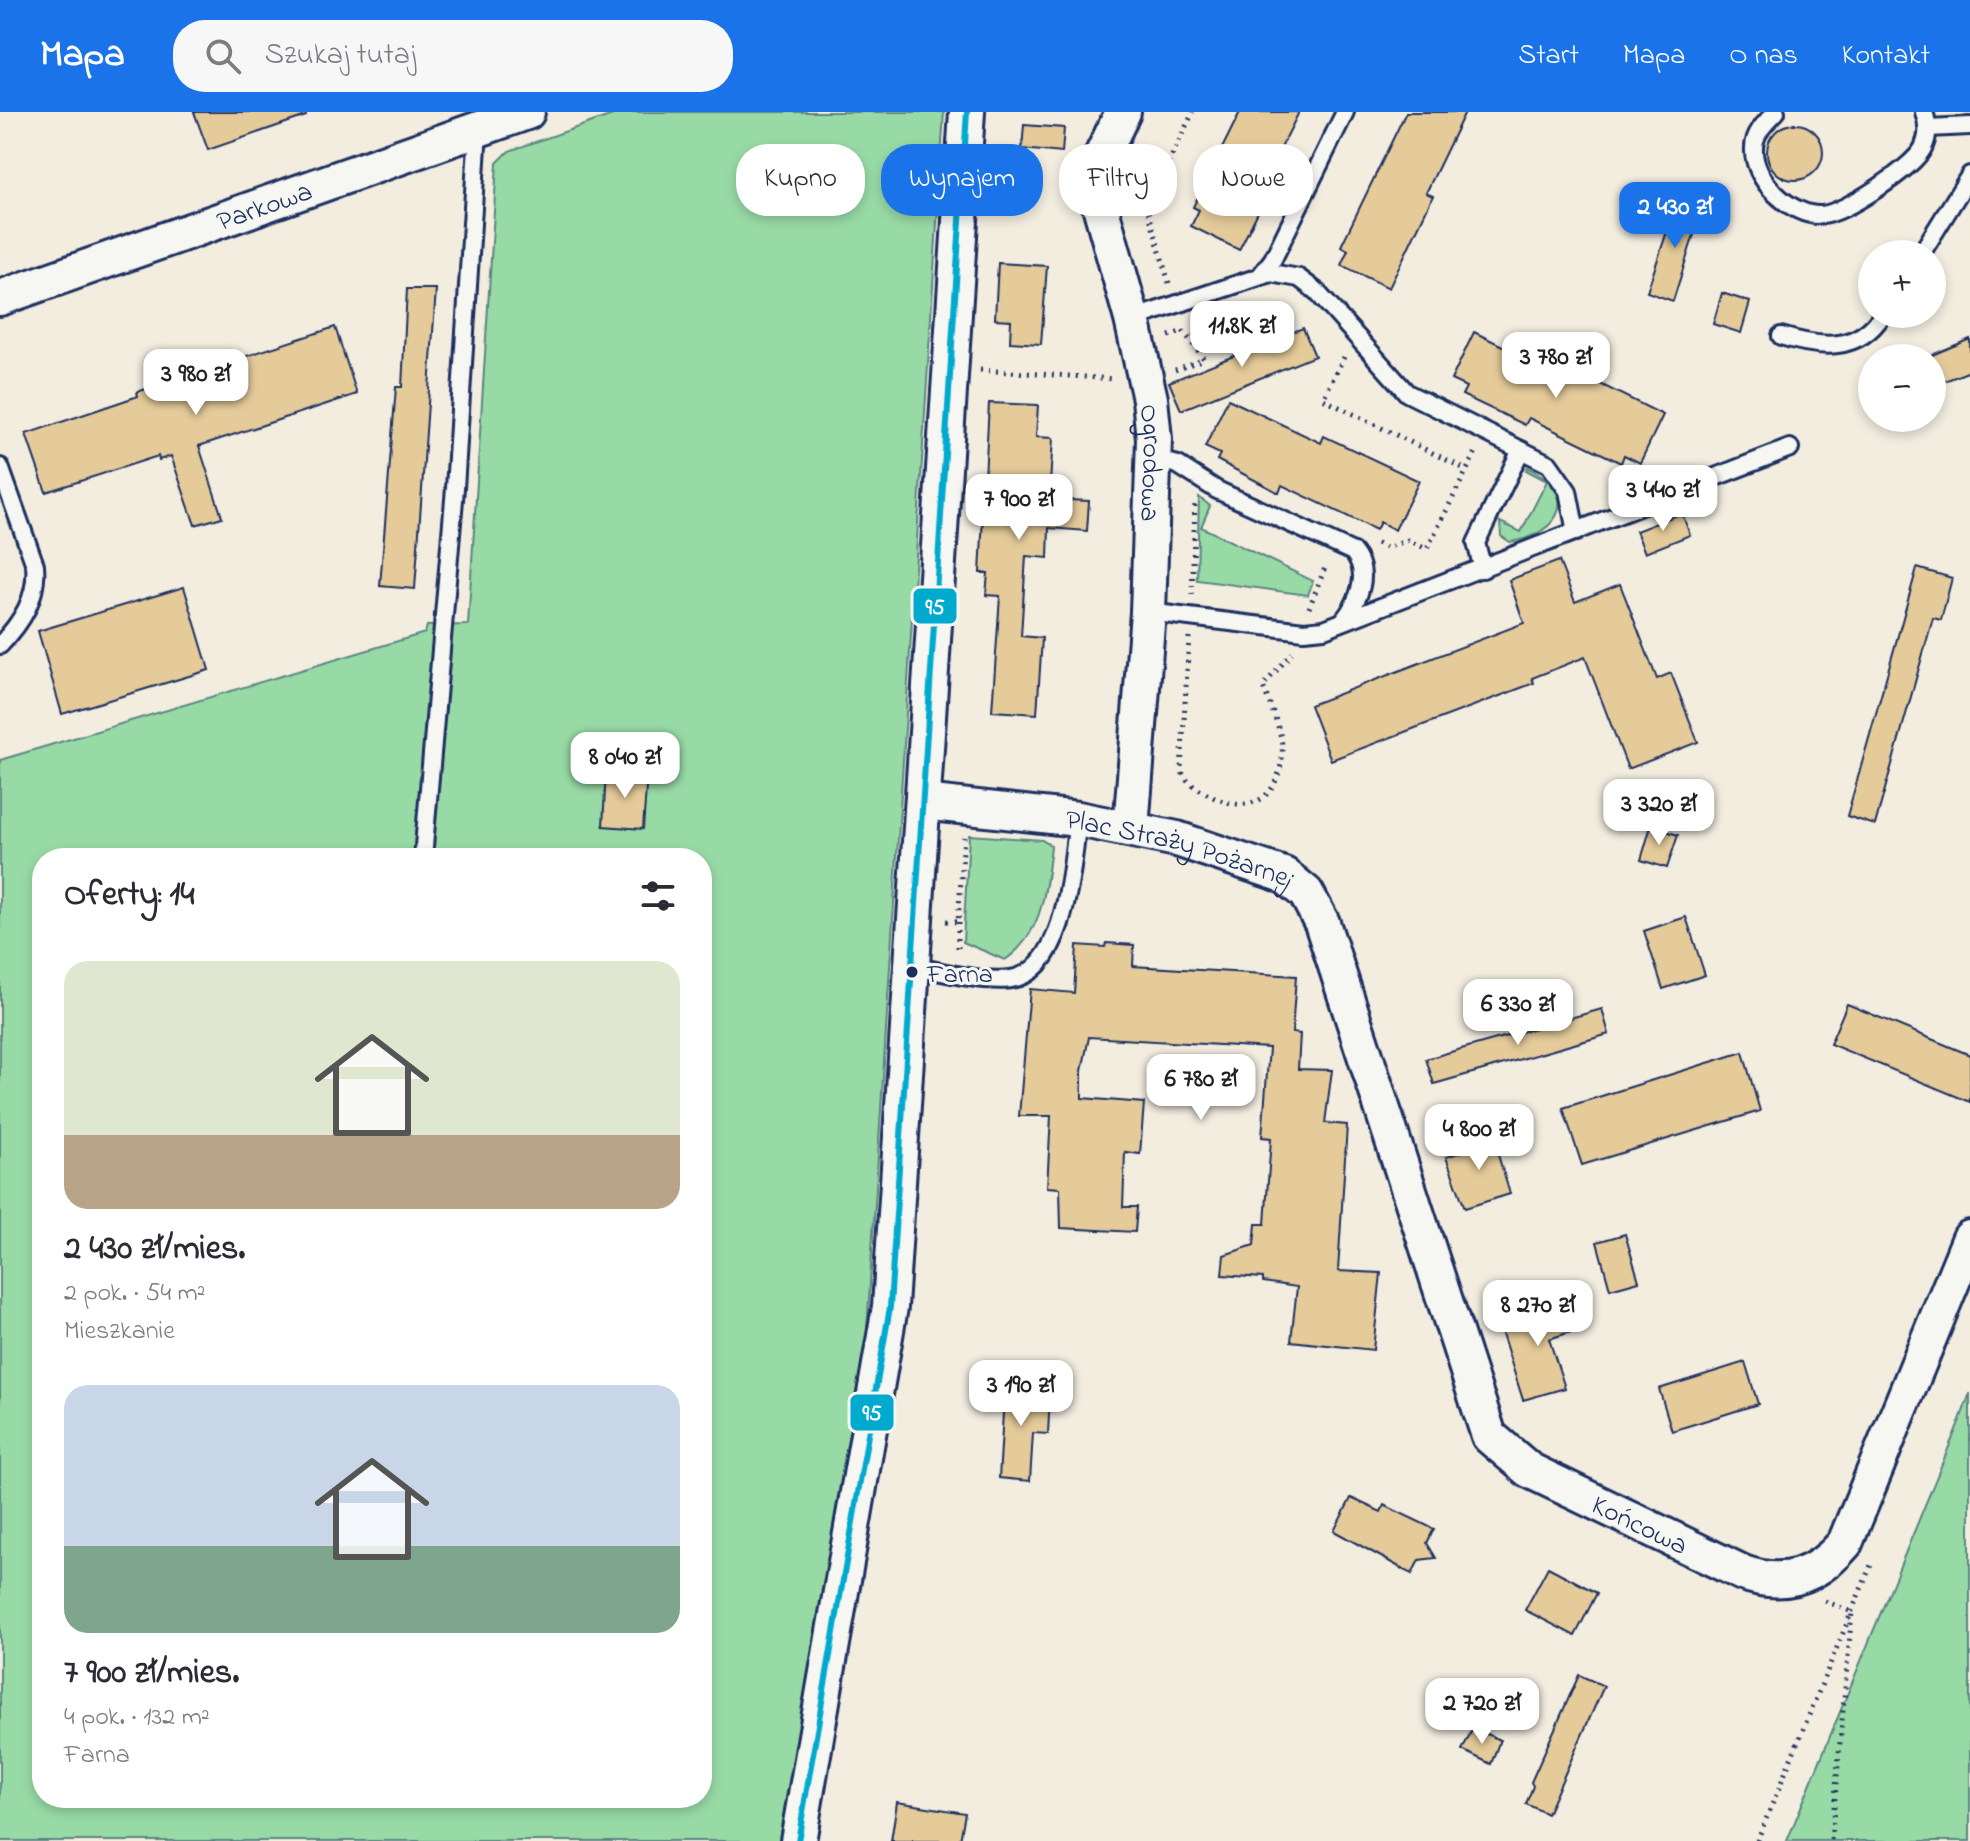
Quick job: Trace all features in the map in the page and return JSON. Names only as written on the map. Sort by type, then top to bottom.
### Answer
[{"type":"street","name":"Parkowa","points":[[0,298],[478,121],[527,112]]},
{"type":"street","points":[[798,1841],[885,1344],[894,1262],[967,112]]},
{"type":"street","name":"Ogrodowa","points":[[1123,112],[1098,164],[1095,188],[1132,319],[1150,399],[1154,459],[1148,612],[1131,828]]},
{"type":"street","name":"Plac Straży Pożarnej","points":[[923,802],[1131,828],[1271,869],[1296,882],[1306,893],[1328,941],[1483,1423],[1489,1436],[1510,1457]]},
{"type":"street","points":[[1775,1581],[1790,1580],[1819,1568],[1834,1556],[1850,1534],[1970,1238]]},
{"type":"street","name":"Końcowa","points":[[1510,1457],[1548,1480],[1743,1573],[1775,1581]]},
{"type":"lane","points":[[1260,276],[1273,259],[1345,112]]},
{"type":"lane","points":[[1776,112],[1756,138],[1753,148],[1758,170],[1785,201],[1813,215],[1838,212],[1906,166],[1922,150],[1926,120],[1970,126]]},
{"type":"lane","points":[[424,848],[455,488],[478,121]]},
{"type":"lane","points":[[1930,240],[1970,175]]},
{"type":"lane","points":[[1132,319],[1260,276],[1280,273],[1299,278],[1316,291],[1407,393],[1549,464],[1563,481],[1576,532]]},
{"type":"lane","points":[[1781,336],[1834,347],[1872,328]]},
{"type":"lane","points":[[1148,612],[1304,631],[1324,629],[1790,448]]},
{"type":"lane","points":[[1483,569],[1476,543],[1521,450]]},
{"type":"lane","points":[[1154,459],[1178,465],[1217,490],[1353,552],[1363,569],[1363,581],[1355,604],[1343,621]]},
{"type":"lane","points":[[0,467],[35,565],[37,581],[28,609],[0,645]]},
{"type":"lane","points":[[913,967],[1010,979],[1035,966],[1061,921],[1078,819]]},
{"type":"path","points":[[1164,374],[1204,359],[1183,331],[1147,207],[1193,112]]},
{"type":"path","points":[[1355,335],[1323,399],[1467,470]]},
{"type":"path","points":[[969,369],[1128,380]]},
{"type":"path","points":[[1372,541],[1387,548],[1408,540],[1427,549],[1486,433]]},
{"type":"path","points":[[965,830],[958,948],[972,954]]},
{"type":"path","points":[[934,920],[958,922]]},
{"type":"path","points":[[1757,1841],[1875,1554]]},
{"type":"path","points":[[1775,1581],[1852,1612]]},
{"type":"path","points":[[1831,1841],[1852,1612]]},
{"type":"green space","points":[[621,112],[944,112],[942,144],[881,144],[881,216],[937,216],[865,1362],[779,1841],[0,1841],[0,760],[425,633],[427,626],[468,625],[497,163],[509,151]]},
{"type":"green space","points":[[1243,316],[1238,336],[1202,349],[1192,335]]},
{"type":"green space","points":[[1527,467],[1544,477],[1554,488],[1559,500],[1558,511],[1542,530],[1528,538],[1510,542],[1501,536],[1500,522],[1521,532],[1547,481],[1526,470]]},
{"type":"green space","points":[[1199,497],[1210,506],[1201,527],[1313,581],[1308,595],[1197,580]]},
{"type":"green space","points":[[969,835],[1042,840],[1051,846],[1044,894],[1035,924],[1018,949],[1005,960],[963,942]]},
{"type":"green space","points":[[1970,1393],[1970,1841],[1787,1841],[1960,1420]]},
{"type":"building","points":[[194,112],[305,112],[306,116],[208,150]]},
{"type":"building","points":[[1240,112],[1299,112],[1283,144],[1224,144]]},
{"type":"building","points":[[1406,112],[1465,112],[1426,193],[1433,196],[1389,288],[1341,265],[1348,250],[1341,246]]},
{"type":"building","points":[[1795,124],[1814,133],[1823,152],[1814,171],[1795,180],[1776,171],[1767,152],[1776,133]]},
{"type":"building","points":[[1024,125],[1064,128],[1059,153],[1043,151],[1043,144],[1022,144]]},
{"type":"building","points":[[1678,198],[1703,206],[1673,301],[1647,292]]},
{"type":"building","points":[[1196,216],[1256,216],[1239,250],[1191,226]]},
{"type":"building","points":[[998,263],[1047,266],[1041,344],[1010,342],[1011,320],[995,319]]},
{"type":"building","points":[[407,289],[436,289],[415,589],[380,586],[396,387],[402,387]]},
{"type":"building","points":[[1722,293],[1750,302],[1741,333],[1713,324]]},
{"type":"building","points":[[335,327],[357,394],[199,446],[222,517],[195,525],[171,456],[159,460],[158,456],[46,492],[26,434],[138,396],[137,392]]},
{"type":"building","points":[[1303,328],[1315,356],[1181,410],[1169,382]]},
{"type":"building","points":[[1474,332],[1566,377],[1570,369],[1663,415],[1640,463],[1624,455],[1621,463],[1529,418],[1525,425],[1462,395],[1466,387],[1451,380]]},
{"type":"building","points":[[1970,339],[1970,371],[1946,380],[1946,349]]},
{"type":"building","points":[[1228,399],[1321,443],[1324,436],[1419,481],[1395,530],[1380,522],[1376,530],[1282,485],[1279,493],[1217,460],[1220,454],[1205,447]]},
{"type":"building","points":[[989,403],[1038,405],[1036,437],[1053,438],[1049,499],[1089,501],[1087,531],[1049,528],[1048,558],[1026,556],[1021,636],[1042,638],[1037,714],[992,711],[1000,596],[986,595],[988,573],[980,573]]},
{"type":"building","points":[[1682,513],[1690,535],[1645,553],[1636,531]]},
{"type":"building","points":[[1559,561],[1575,602],[1620,584],[1657,679],[1671,673],[1698,742],[1628,769],[1585,657],[1532,678],[1534,683],[1331,760],[1310,705],[1524,623],[1509,580]]},
{"type":"building","points":[[1917,568],[1952,578],[1941,620],[1933,618],[1875,825],[1847,816]]},
{"type":"building","points":[[184,587],[209,670],[62,714],[38,631]]},
{"type":"building","points":[[606,771],[647,774],[643,829],[603,826]]},
{"type":"building","points":[[1651,826],[1678,835],[1667,868],[1641,860]]},
{"type":"building","points":[[1686,917],[1705,975],[1663,989],[1644,931]]},
{"type":"building","points":[[1106,943],[1134,945],[1133,966],[1296,976],[1292,1033],[1300,1034],[1298,1069],[1332,1070],[1325,1123],[1347,1125],[1338,1271],[1381,1273],[1373,1350],[1291,1341],[1297,1287],[1263,1282],[1263,1278],[1222,1275],[1224,1255],[1254,1245],[1256,1224],[1265,1224],[1271,1138],[1262,1137],[1269,1048],[1089,1037],[1082,1071],[1082,1098],[1144,1103],[1140,1154],[1125,1152],[1123,1207],[1137,1207],[1135,1232],[1061,1228],[1060,1188],[1047,1187],[1051,1116],[1019,1116],[1030,989],[1074,993],[1077,945],[1105,947]]},
{"type":"building","points":[[1847,1004],[1970,1055],[1970,1102],[1830,1044]]},
{"type":"building","points":[[1602,1009],[1609,1034],[1434,1084],[1426,1059]]},
{"type":"building","points":[[1743,1052],[1760,1111],[1582,1165],[1563,1108]]},
{"type":"building","points":[[1491,1132],[1510,1194],[1465,1208],[1446,1157],[1470,1149],[1466,1139]]},
{"type":"building","points":[[1625,1234],[1639,1281],[1610,1289],[1597,1242]]},
{"type":"building","points":[[1572,1301],[1580,1329],[1549,1339],[1565,1388],[1523,1400],[1499,1324]]},
{"type":"building","points":[[1745,1362],[1758,1404],[1672,1431],[1659,1389]]},
{"type":"building","points":[[1005,1381],[1036,1383],[1035,1395],[1050,1395],[1048,1434],[1033,1433],[1030,1481],[999,1478]]},
{"type":"building","points":[[1351,1498],[1381,1512],[1384,1505],[1434,1529],[1427,1543],[1436,1558],[1419,1560],[1412,1574],[1334,1531]]},
{"type":"building","points":[[1548,1567],[1597,1593],[1575,1636],[1525,1610]]},
{"type":"building","points":[[1579,1675],[1604,1686],[1547,1814],[1526,1804],[1533,1786],[1531,1782]]},
{"type":"building","points":[[1473,1728],[1500,1740],[1491,1764],[1462,1750]]},
{"type":"building","points":[[897,1802],[965,1813],[960,1841],[891,1841]]},
{"type":"transit line","name":"95","points":[[798,1841],[890,1307],[967,112]]},
{"type":"place","name":"Farna","points":[[912,972]]}]
